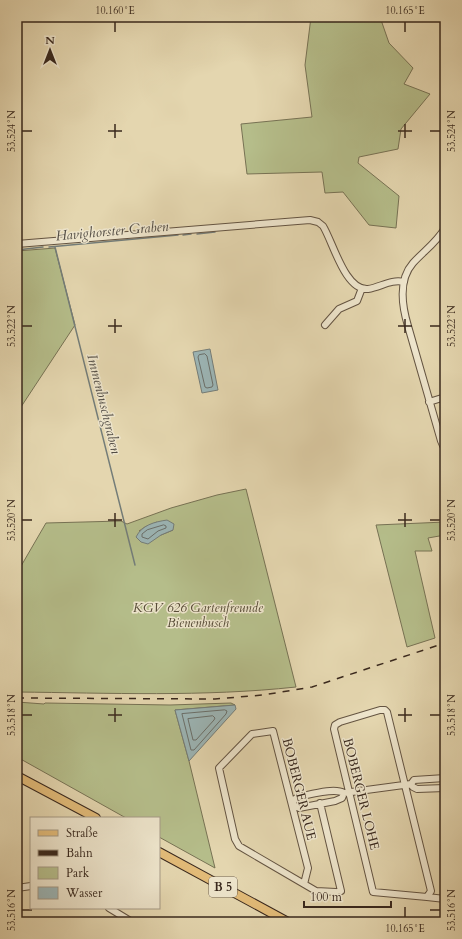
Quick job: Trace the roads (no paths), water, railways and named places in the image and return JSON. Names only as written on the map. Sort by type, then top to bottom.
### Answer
[{"type":"main road","points":[[17,776],[94,817]]},
{"type":"main road","name":"B 5","points":[[160,853],[288,922]]},
{"type":"street","points":[[17,244],[310,220],[320,223],[327,233],[346,275],[353,283],[362,288],[371,288],[394,281],[404,282]]},
{"type":"street","points":[[445,230],[412,265],[404,282],[403,296],[405,316],[429,402],[445,450]]},
{"type":"street","points":[[325,325],[342,308],[357,301],[362,288]]},
{"type":"street","points":[[429,402],[445,397]]},
{"type":"street","name":"BOBERGER LOHE","points":[[427,897],[431,891],[408,784],[387,712],[385,710],[380,710],[340,722],[335,725],[334,729],[346,793],[373,892],[445,899]]},
{"type":"street","name":"BOBERGER AUE","points":[[304,884],[308,868],[273,731],[252,734],[219,768],[235,839],[238,846],[316,891],[338,892],[320,804]]},
{"type":"street","points":[[346,793],[342,798],[320,804],[299,808],[292,804],[298,797],[334,790],[346,793],[408,784],[414,780],[445,778]]},
{"type":"street","points":[[408,784],[417,789],[445,788]]},
{"type":"street","points":[[17,888],[30,886]]},
{"type":"street","points":[[111,909],[132,922]]},
{"type":"water","points":[[210,349],[218,390],[202,393],[193,352]]},
{"type":"water","points":[[167,520],[174,524],[173,530],[161,535],[148,544],[141,542],[136,537],[145,527]]},
{"type":"water","points":[[235,705],[236,709],[189,761],[175,710]]},
{"type":"waterway","name":"Havighorster Graben","points":[[197,234],[215,232]]},
{"type":"waterway","name":"Havighorster Graben","points":[[183,235],[191,234]]},
{"type":"waterway","name":"Havighorster Graben","points":[[49,247],[178,235]]},
{"type":"waterway","name":"Havighorster Graben","points":[[17,250],[43,247]]},
{"type":"waterway","name":"Immenbuschgraben","points":[[55,247],[135,565]]},
{"type":"railway","points":[[17,698],[215,699],[263,695],[312,687],[445,643]]},
{"type":"park label","name":"KGV 626 Gartenfreunde Bienenbusch","points":[[198,616]]}]
